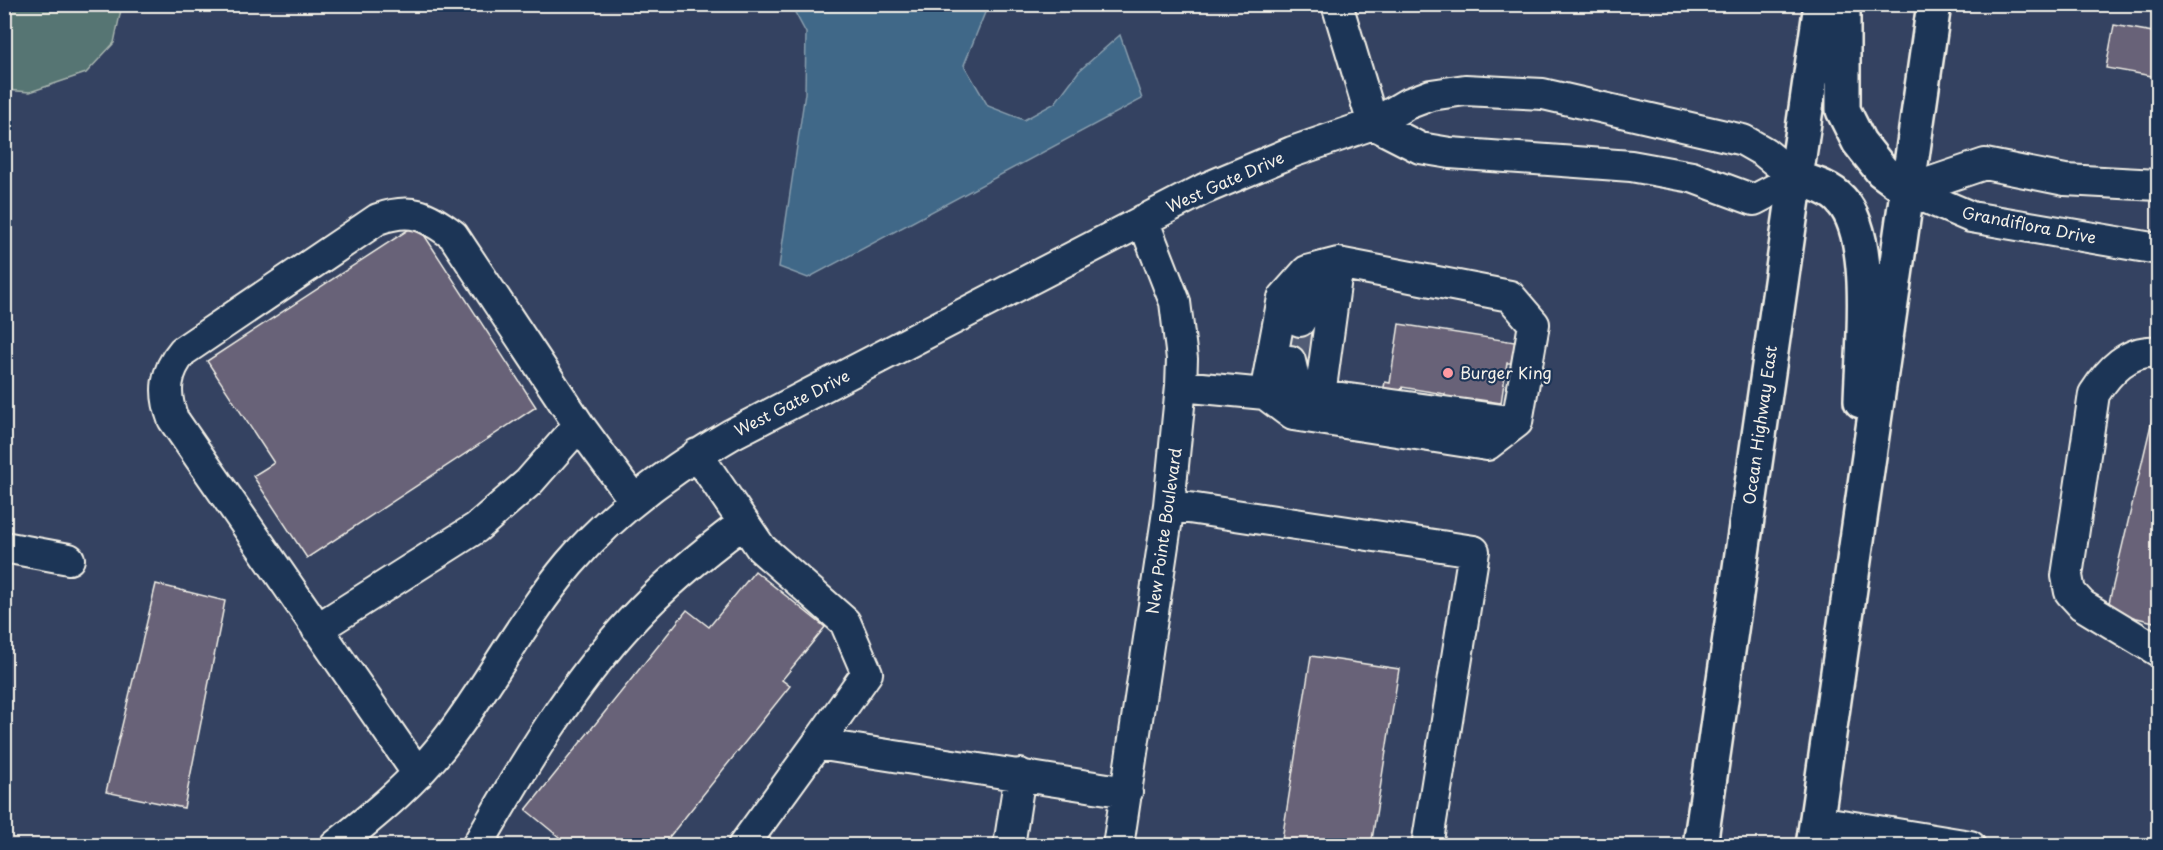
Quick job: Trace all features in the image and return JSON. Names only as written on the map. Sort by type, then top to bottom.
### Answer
[{"type":"highway","name":"Ocean Highway East","points":[[1700,846],[1821,4]]},
{"type":"highway","points":[[1842,4],[1843,110],[1859,142],[1882,171],[1908,190]]},
{"type":"highway","points":[[1815,833],[1934,4]]},
{"type":"highway","points":[[1796,178],[1828,190],[1842,201],[1851,214],[1862,249],[1859,532]]},
{"type":"street","points":[[1337,4],[1373,124],[1420,148],[1450,153],[1574,160],[1631,166],[1692,177],[1754,200],[1796,178]]},
{"type":"street","name":"West Gate Drive","points":[[334,846],[375,815],[418,774],[449,737],[538,603],[570,563],[634,500],[697,454],[1143,220],[1254,167],[1373,124],[1407,104],[1431,95],[1465,90],[1543,94],[1743,140],[1764,152],[1796,178]]},
{"type":"street","points":[[1908,190],[1985,164],[2065,180],[2158,185]]},
{"type":"street","name":"Grandiflora Drive","points":[[1908,190],[1971,217],[2158,249]]},
{"type":"street","points":[[418,774],[173,419],[166,402],[166,381],[172,364],[183,351],[378,219],[397,212],[421,215],[453,235],[579,425],[634,500]]},
{"type":"street","name":"New Pointe Boulevard","points":[[1119,846],[1169,505],[1182,386],[1182,359],[1175,302],[1143,220]]},
{"type":"street","points":[[1182,386],[1265,394],[1293,415],[1487,445],[1518,422],[1534,324],[1510,296],[1335,277],[1307,271],[1283,298],[1265,394]]},
{"type":"street","points":[[1300,321],[1309,304],[1335,277]]},
{"type":"street","points":[[1320,395],[1335,277]]},
{"type":"street","points":[[2158,352],[2129,356],[2109,372],[2094,394],[2067,576],[2070,592],[2082,605],[2158,651]]},
{"type":"street","points":[[1290,361],[1296,387],[1320,395],[1518,422]]},
{"type":"street","points":[[317,629],[476,528],[529,482],[579,425]]},
{"type":"street","points":[[697,454],[742,524],[761,548],[844,622],[867,673],[743,846]]},
{"type":"street","points":[[1169,505],[1474,551],[1427,846]]},
{"type":"street","points":[[477,846],[549,730],[605,650],[668,584],[742,524]]},
{"type":"street","points":[[4,547],[69,559]]},
{"type":"street","points":[[818,744],[1127,792]]},
{"type":"street","points":[[1009,846],[1020,774]]},
{"type":"street","points":[[1815,833],[1970,846]]},
{"type":"green space","points":[[4,5],[122,5],[114,43],[86,73],[30,92],[5,90]]},
{"type":"water","points":[[791,5],[988,5],[964,65],[988,106],[1024,120],[1055,103],[1079,71],[1120,35],[1142,99],[808,278],[779,267],[805,93],[806,33]]},
{"type":"building","points":[[2114,25],[2158,33],[2158,77],[2106,68]]},
{"type":"building","points":[[417,224],[536,407],[307,558],[253,476],[274,463],[207,361]]},
{"type":"building","name":"Burger King","points":[[1399,324],[1515,342],[1511,363],[1507,363],[1501,403],[1475,399],[1474,404],[1444,400],[1445,394],[1402,387],[1400,394],[1383,392],[1385,382],[1390,383]]},
{"type":"building","points":[[2152,420],[2158,421],[2158,623],[2107,611]]},
{"type":"building","points":[[755,571],[825,627],[782,680],[790,686],[662,846],[570,846],[526,810],[687,610],[709,627]]},
{"type":"building","points":[[156,584],[225,601],[184,808],[106,792]]},
{"type":"building","points":[[1311,656],[1399,669],[1371,846],[1281,846]]},
{"type":"tunnel","points":[[1290,361],[1300,321]]},
{"type":"place","name":"Burger King","points":[[1448,373]]}]
